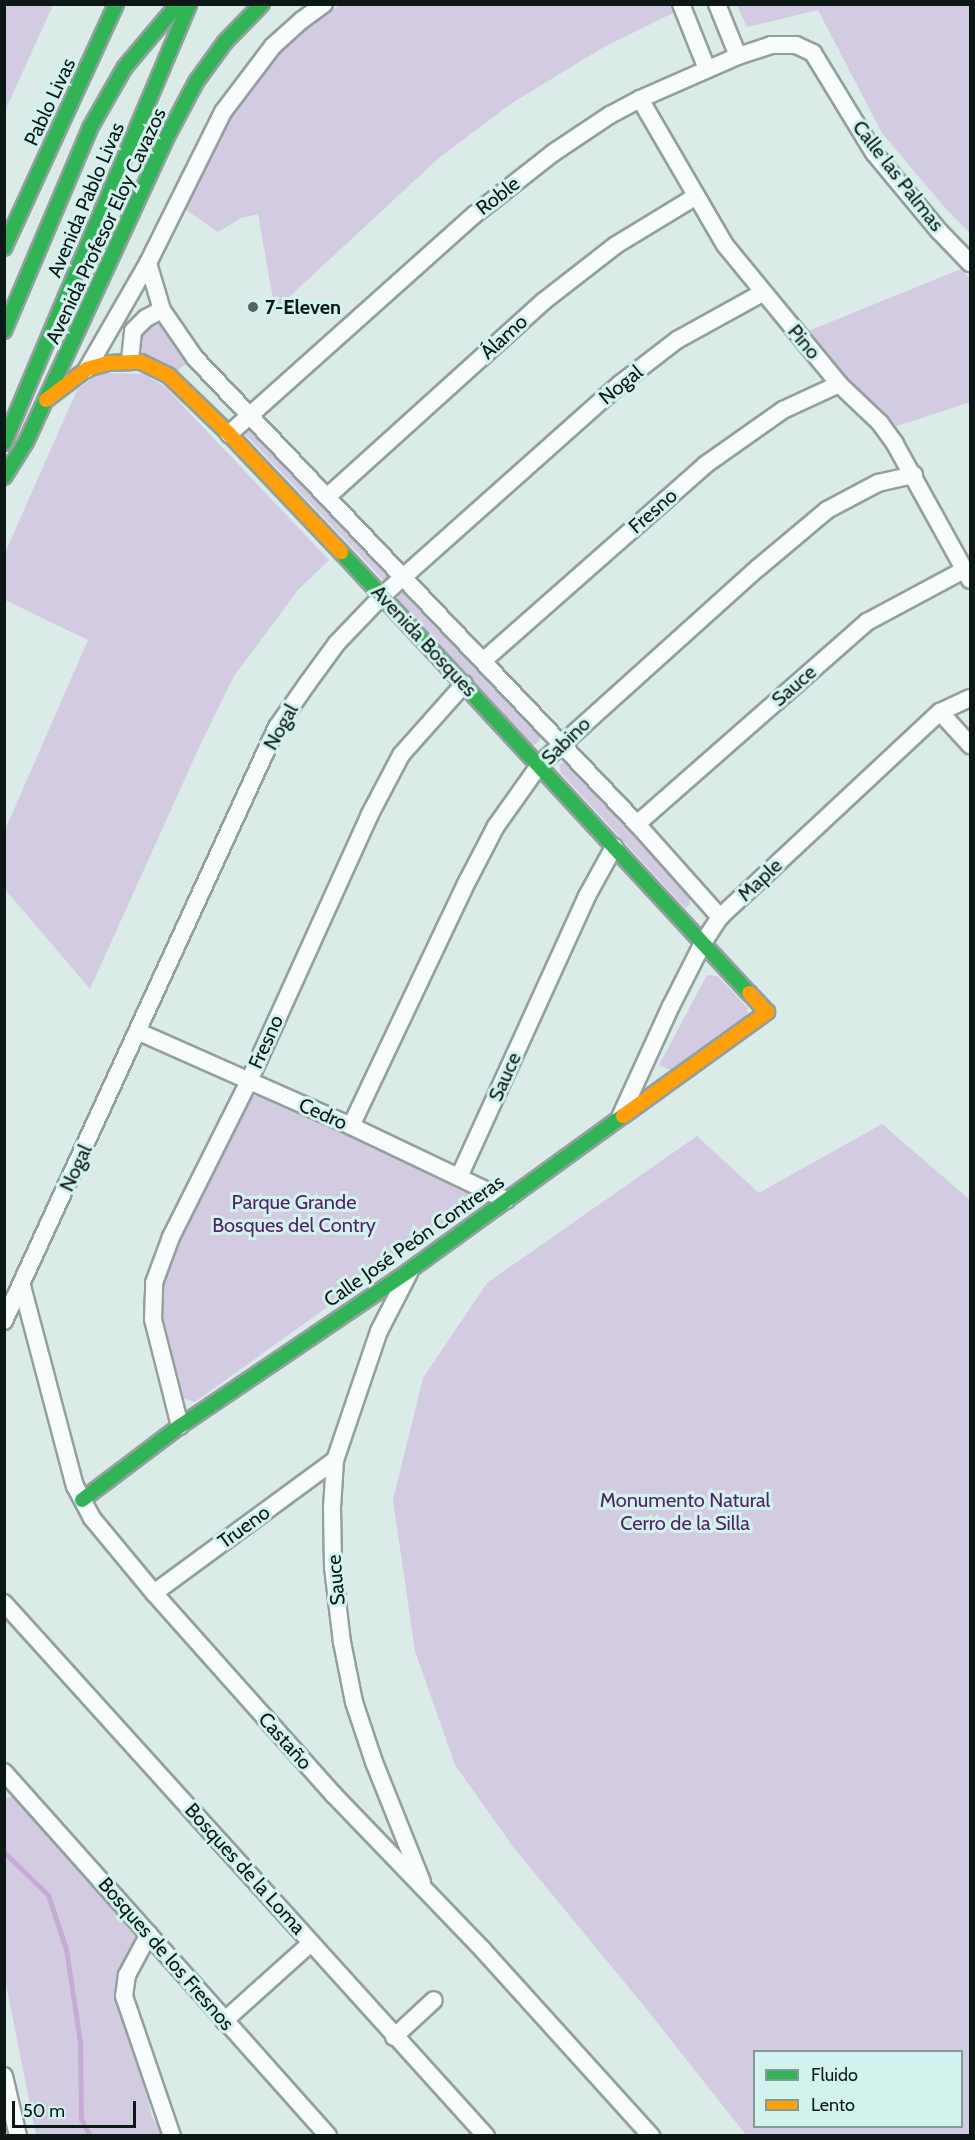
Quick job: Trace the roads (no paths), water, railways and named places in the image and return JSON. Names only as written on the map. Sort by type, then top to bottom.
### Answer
[{"type":"street","name":"Pablo Livas","points":[[4,248],[116,4]]},
{"type":"street","points":[[4,331],[90,128],[125,67],[178,4]]},
{"type":"street","name":"Avenida Pablo Livas","points":[[4,443],[189,4]]},
{"type":"street","name":"Avenida Profesor Eloy Cavazos","points":[[4,477],[26,442],[169,133],[196,82],[225,42],[262,4]]},
{"type":"street","points":[[87,369],[148,263],[223,112],[273,46],[324,4]]},
{"type":"street","points":[[681,4],[707,69]]},
{"type":"street","points":[[717,4],[738,56]]},
{"type":"street","name":"Roble","points":[[229,434],[474,215],[575,138],[640,99],[738,56],[784,43],[796,45],[813,53]]},
{"type":"street","name":"Calle las Palmas","points":[[813,53],[874,153],[939,231],[970,263]]},
{"type":"street","name":"Pino","points":[[640,99],[725,245],[762,293],[839,384],[880,423],[914,474],[968,575]]},
{"type":"street","name":"Álamo","points":[[327,497],[544,301],[616,245],[695,197]]},
{"type":"street","name":"Avenida Bosques","points":[[148,263],[162,310],[182,344],[483,661],[559,745],[637,824],[720,917]]},
{"type":"street","name":"Nogal","points":[[4,1321],[278,727],[337,643],[382,596],[620,384],[677,340],[762,293]]},
{"type":"street","points":[[130,360],[133,331],[146,318],[162,310]]},
{"type":"street","name":"Avenida Bosques","points":[[46,400],[87,369],[130,360],[154,366],[168,375],[229,434],[540,764],[767,1012]]},
{"type":"street","name":"Fresno","points":[[483,661],[705,465],[783,410],[839,384]]},
{"type":"street","name":"Sabino","points":[[351,1126],[496,826],[540,764],[827,510],[878,483],[914,474]]},
{"type":"street","name":"Sauce","points":[[637,824],[867,622],[968,575]]},
{"type":"street","name":"Fresno","points":[[180,1426],[153,1319],[153,1283],[171,1237],[249,1081],[369,816],[401,754],[464,684]]},
{"type":"street","name":"Maple","points":[[620,1119],[671,1006],[703,943],[720,917],[940,712],[970,698]]},
{"type":"street","points":[[940,712],[970,745]]},
{"type":"street","name":"Sauce","points":[[459,1177],[587,896],[614,847]]},
{"type":"street","name":"Calle José Peón Contreras","points":[[82,1500],[180,1426],[410,1270],[767,1012]]},
{"type":"street","name":"Cedro","points":[[139,1032],[351,1126],[506,1200]]},
{"type":"street","name":"Sauce","points":[[410,1270],[379,1331],[354,1398],[335,1460],[332,1508],[333,1567],[342,1642],[354,1702],[374,1762],[426,1891]]},
{"type":"street","name":"Castaño","points":[[22,1286],[73,1476],[82,1500],[96,1523],[154,1593],[334,1795],[483,1950],[651,2136]]},
{"type":"street","name":"Trueno","points":[[154,1593],[335,1460]]},
{"type":"street","name":"Bosques de la Loma","points":[[4,1603],[394,2037],[486,2136]]},
{"type":"street","name":"Bosques de los Fresnos","points":[[4,1772],[327,2136]]},
{"type":"street","points":[[149,1934],[127,1976],[124,1996],[172,2136]]},
{"type":"street","points":[[224,2021],[311,1943]]},
{"type":"street","points":[[394,2037],[434,2000]]},
{"type":"street","points":[[4,2076],[18,2136]]},
{"type":"waterway","points":[[4,1852],[48,1895],[66,1949],[80,2042],[81,2119],[90,2136]]},
{"type":"place","name":"7-Eleven","points":[[253,307]]},
{"type":"park label","name":"Parque Grande Bosques del Contry","points":[[294,1214]]},
{"type":"park label","name":"Monumento Natural Cerro de la Silla","points":[[685,1512]]}]
